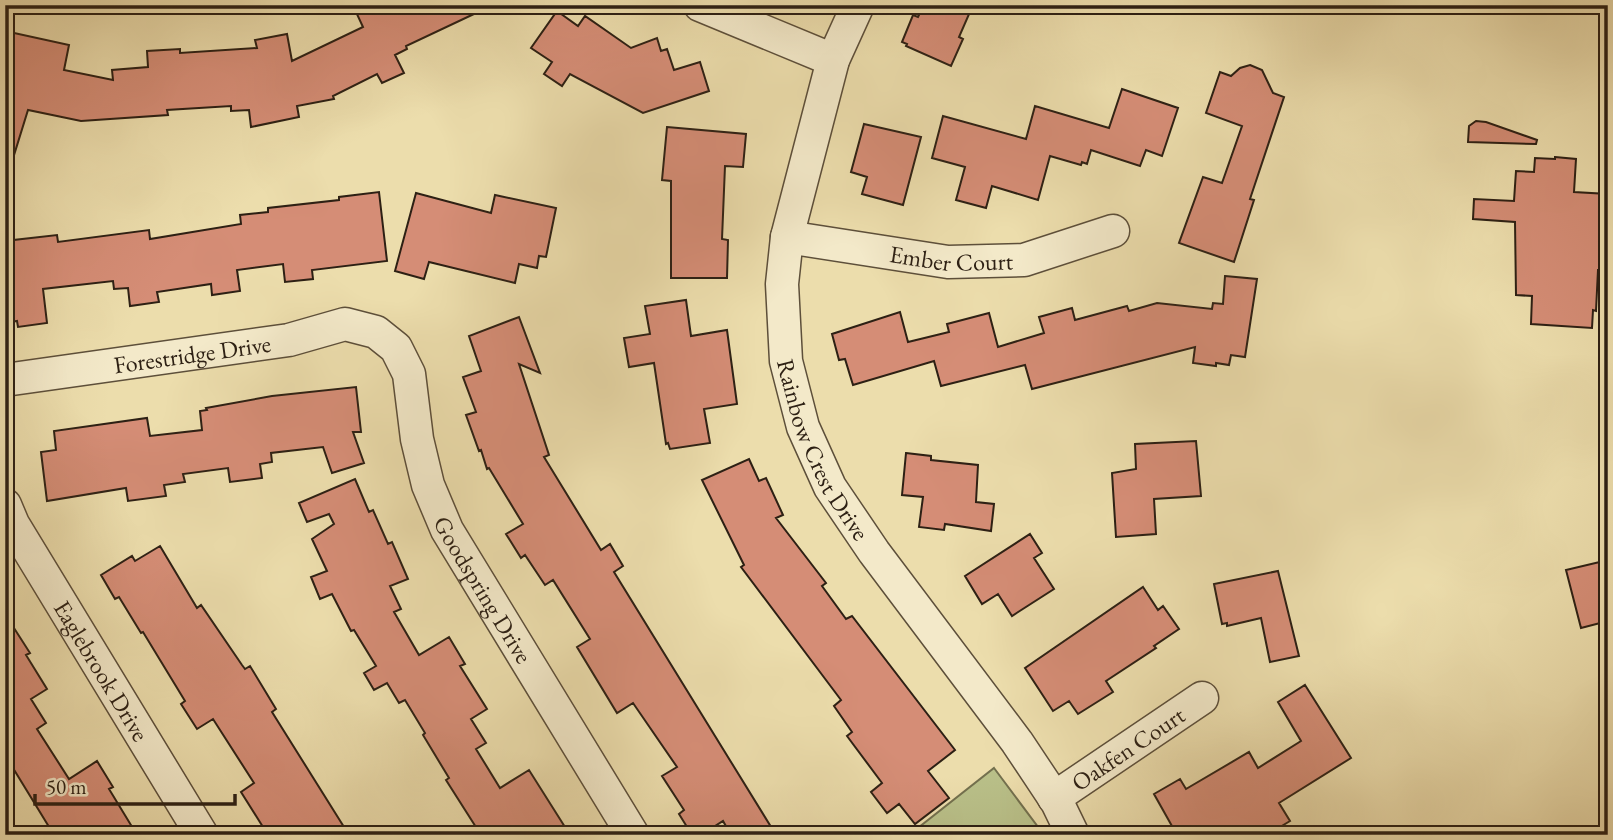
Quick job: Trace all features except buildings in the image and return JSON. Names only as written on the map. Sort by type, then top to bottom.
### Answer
[{"type":"street","points":[[700,5],[833,60]]},
{"type":"street","name":"Rainbow Crest Drive","points":[[858,5],[833,60],[787,237],[782,284],[786,361],[803,427],[830,487],[874,552],[1017,742],[1054,798],[1073,835]]},
{"type":"street","name":"Ember Court","points":[[787,237],[948,262],[1024,260],[1113,232]]},
{"type":"street","name":"Forestridge Drive","points":[[5,380],[289,340],[345,324],[376,332]]},
{"type":"street","name":"Goodspring Drive","points":[[376,332],[396,348],[409,374],[416,439],[428,485],[447,530],[633,835]]},
{"type":"street","name":"Eaglebrook Drive","points":[[5,505],[21,536],[202,835]]},
{"type":"street","name":"Oakfen Court","points":[[1054,798],[1202,698]]},
{"type":"green space","points":[[994,768],[1044,835],[909,835]]}]
